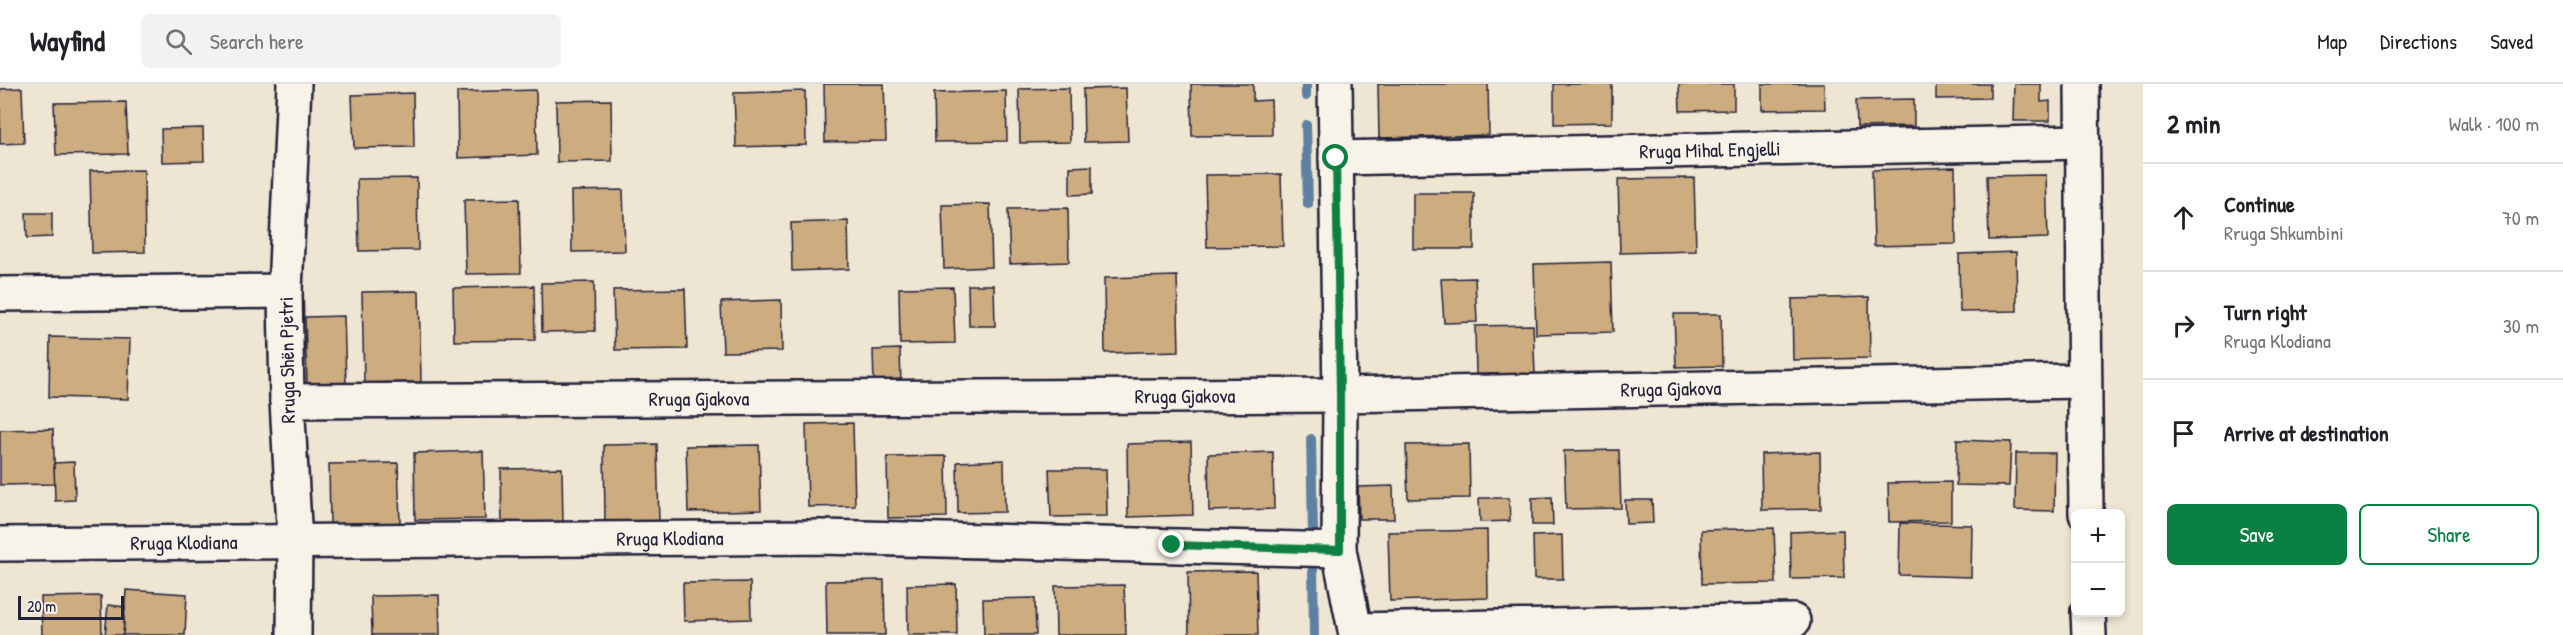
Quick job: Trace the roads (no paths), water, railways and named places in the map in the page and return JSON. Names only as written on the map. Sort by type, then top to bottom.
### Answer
[{"type":"street","name":"Rruga Shën Pjetri","points":[[294,84],[285,291],[287,401],[295,543],[294,635]]},
{"type":"street","points":[[1335,84],[1340,550],[1356,632],[1793,621]]},
{"type":"street","points":[[2082,84],[2086,509]]},
{"type":"street","name":"Rruga Mihal Engjelli","points":[[1336,158],[2083,142]]},
{"type":"street","points":[[0,294],[285,291]]},
{"type":"street","name":"Rruga Gjakova","points":[[287,401],[1340,394],[2083,381]]},
{"type":"street","name":"Rruga Klodiana","points":[[0,544],[821,537],[1340,550]]},
{"type":"street","points":[[2088,617],[2089,635]]},
{"type":"waterway","points":[[1306,84],[1306,96]]},
{"type":"waterway","points":[[1306,125],[1308,204]]},
{"type":"waterway","points":[[1311,439],[1313,532]]},
{"type":"waterway","points":[[1313,568],[1314,635]]}]
